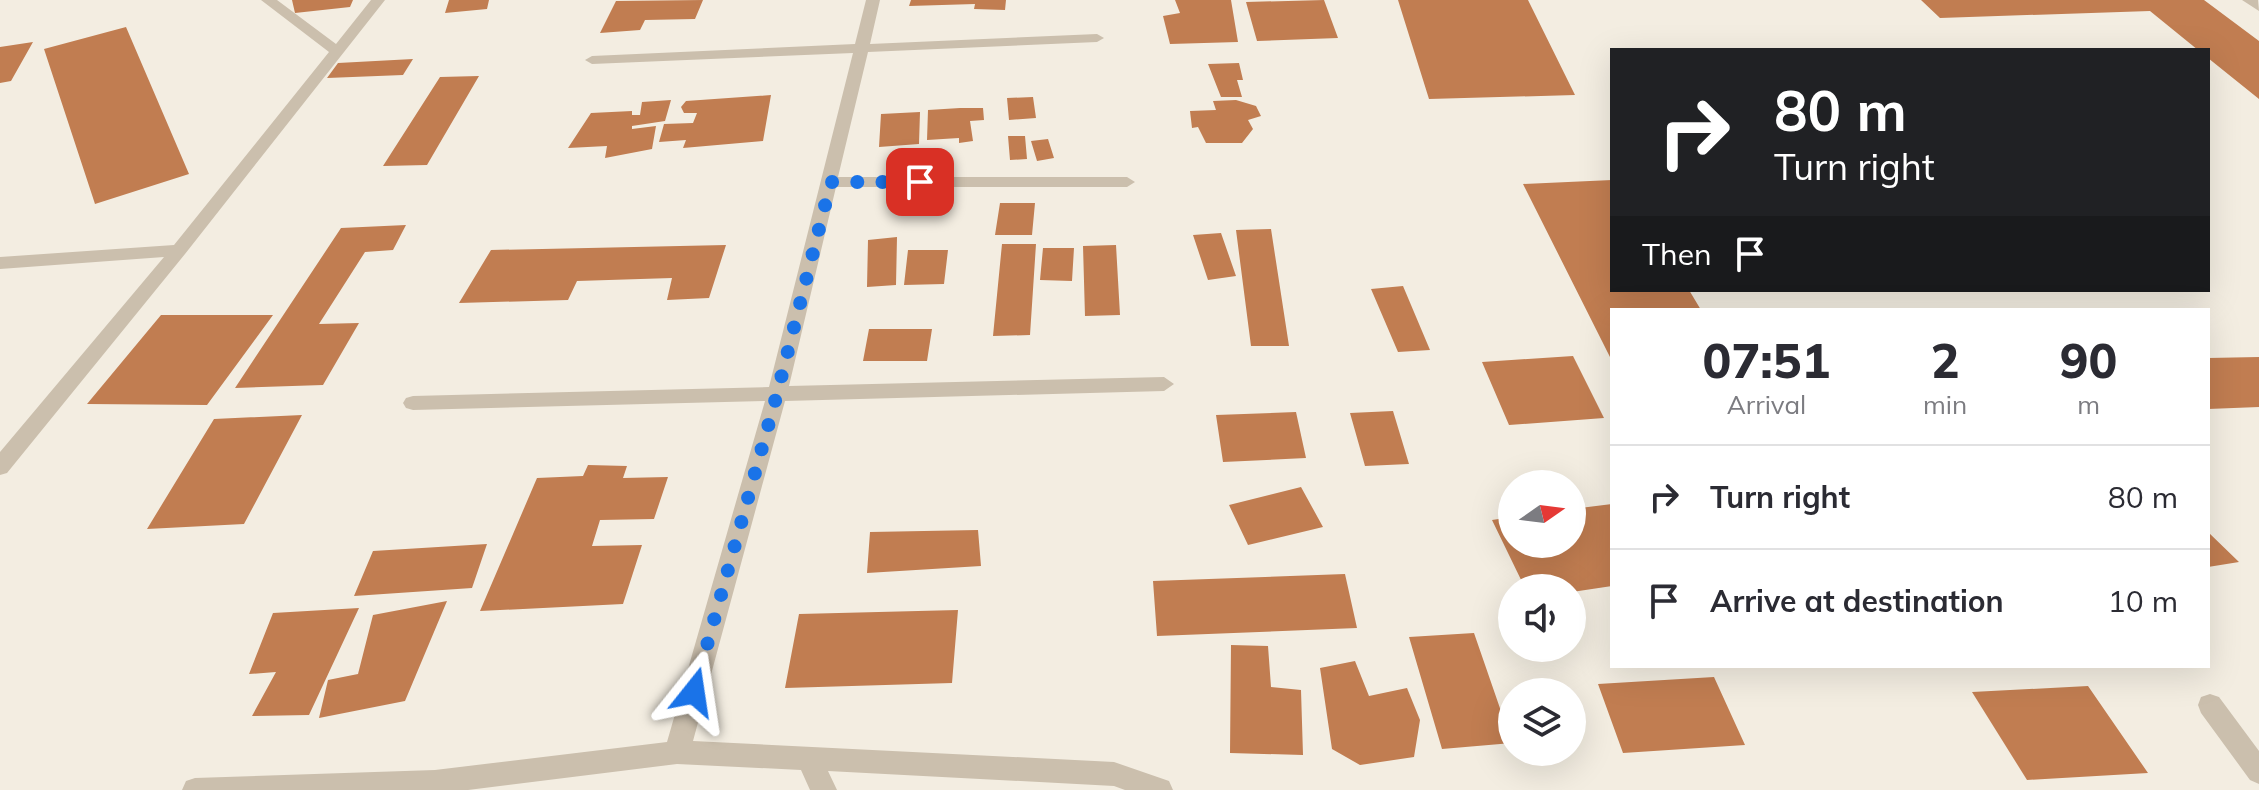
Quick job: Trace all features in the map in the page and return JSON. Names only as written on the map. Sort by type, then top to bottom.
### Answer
[{"type":"street","points":[[268,0],[338,52]]},
{"type":"street","points":[[0,467],[179,250],[378,0]]},
{"type":"street","points":[[677,752],[777,394],[873,0]]},
{"type":"street","points":[[2249,0],[2259,7]]},
{"type":"street","points":[[592,60],[1097,38]]},
{"type":"street","points":[[831,182],[1127,182]]},
{"type":"street","points":[[0,263],[179,250]]},
{"type":"street","points":[[413,403],[1164,384]]},
{"type":"street","points":[[2210,705],[2259,772]]},
{"type":"street","points":[[195,790],[433,786],[677,752],[1114,774],[1160,790]]},
{"type":"street","points":[[809,760],[824,790]]},
{"type":"building","points":[[292,0],[353,0],[350,7],[295,13]]},
{"type":"building","points":[[449,0],[489,0],[487,9],[445,13]]},
{"type":"building","points":[[703,0],[695,19],[645,20],[640,30],[600,33],[616,1]]},
{"type":"building","points":[[911,0],[1006,0],[1005,10],[974,9],[975,4],[909,6]]},
{"type":"building","points":[[1175,0],[1231,0],[1238,42],[1170,44],[1163,16],[1180,13]]},
{"type":"building","points":[[1324,0],[1338,38],[1257,41],[1246,2]]},
{"type":"building","points":[[1398,0],[1528,0],[1575,95],[1429,99]]},
{"type":"building","points":[[1921,0],[2204,0],[2259,41],[2259,99],[2210,60],[2210,48],[2196,48],[2150,11],[1940,18]]},
{"type":"building","points":[[126,27],[189,174],[95,204],[44,49]]},
{"type":"building","points":[[33,42],[11,81],[0,83],[0,47]]},
{"type":"building","points":[[413,59],[403,75],[327,78],[338,63]]},
{"type":"building","points":[[1239,63],[1243,80],[1237,80],[1242,97],[1221,97],[1208,64]]},
{"type":"building","points":[[479,76],[427,165],[383,166],[440,77]]},
{"type":"building","points":[[771,95],[763,141],[683,148],[686,140],[659,142],[664,124],[693,123],[697,113],[684,113],[681,107],[686,101]]},
{"type":"building","points":[[1033,97],[1036,118],[1009,120],[1007,98]]},
{"type":"building","points":[[671,100],[665,121],[632,126],[632,129],[656,126],[652,149],[605,158],[607,146],[568,148],[591,113],[632,111],[632,115],[640,115],[642,102]]},
{"type":"building","points":[[1236,100],[1256,106],[1261,116],[1248,120],[1253,129],[1242,143],[1206,143],[1198,127],[1192,128],[1190,111],[1216,110],[1213,101]]},
{"type":"building","points":[[983,108],[984,120],[970,121],[973,141],[959,143],[959,138],[927,140],[928,110]]},
{"type":"building","points":[[920,112],[919,144],[879,147],[881,114]]},
{"type":"building","points":[[1008,136],[1025,136],[1027,159],[1010,160]]},
{"type":"building","points":[[1048,139],[1054,158],[1037,161],[1031,141]]},
{"type":"building","points":[[1610,180],[1610,292],[1690,292],[1700,308],[1610,308],[1610,357],[1523,184]]},
{"type":"building","points":[[1000,203],[1035,203],[1032,235],[995,235]]},
{"type":"building","points":[[406,225],[393,250],[365,252],[319,324],[359,323],[323,385],[235,388],[341,228]]},
{"type":"building","points":[[1271,229],[1289,346],[1251,346],[1236,230]]},
{"type":"building","points":[[1221,233],[1236,276],[1208,280],[1193,235]]},
{"type":"building","points":[[897,237],[896,285],[867,287],[868,240]]},
{"type":"building","points":[[1002,244],[1036,244],[1030,335],[993,336]]},
{"type":"building","points":[[726,245],[709,298],[667,300],[672,278],[577,281],[568,300],[459,303],[491,250]]},
{"type":"building","points":[[1116,245],[1120,315],[1085,316],[1083,246]]},
{"type":"building","points":[[1043,248],[1074,248],[1072,281],[1040,280]]},
{"type":"building","points":[[908,250],[948,250],[944,284],[904,285]]},
{"type":"building","points":[[1403,286],[1430,350],[1398,352],[1371,289]]},
{"type":"building","points":[[161,315],[273,315],[207,405],[87,404]]},
{"type":"building","points":[[869,329],[932,329],[927,361],[863,361]]},
{"type":"building","points":[[1573,356],[1604,418],[1509,425],[1482,362]]},
{"type":"building","points":[[2259,357],[2259,407],[2210,409],[2210,358]]},
{"type":"building","points":[[1393,411],[1409,464],[1365,466],[1350,413]]},
{"type":"building","points":[[1296,412],[1306,458],[1223,462],[1216,415]]},
{"type":"building","points":[[302,415],[244,524],[147,529],[214,419]]},
{"type":"building","points":[[588,465],[627,466],[623,478],[668,477],[654,519],[600,520],[592,546],[642,545],[623,604],[480,611],[537,478],[583,476]]},
{"type":"building","points":[[1301,487],[1323,527],[1248,545],[1229,505]]},
{"type":"building","points":[[1610,504],[1610,586],[1586,590],[1586,574],[1518,574],[1510,558],[1586,558],[1586,507]]},
{"type":"building","points":[[978,530],[981,566],[867,573],[870,532]]},
{"type":"building","points":[[2210,534],[2239,562],[2210,567]]},
{"type":"building","points":[[487,544],[472,588],[354,596],[373,551]]},
{"type":"building","points":[[1345,574],[1357,628],[1157,636],[1153,581]]},
{"type":"building","points":[[447,601],[405,701],[319,718],[328,680],[358,674],[373,615]]},
{"type":"building","points":[[359,608],[309,715],[252,716],[276,672],[249,674],[273,613]]},
{"type":"building","points":[[958,610],[952,683],[785,688],[799,614]]},
{"type":"building","points":[[1474,633],[1498,702],[1498,744],[1442,749],[1409,637]]},
{"type":"building","points":[[1231,645],[1268,646],[1271,687],[1301,690],[1303,755],[1230,753]]},
{"type":"building","points":[[1355,661],[1369,696],[1407,688],[1420,720],[1414,757],[1360,765],[1332,749],[1320,668]]},
{"type":"building","points":[[1714,677],[1745,745],[1623,753],[1598,684]]},
{"type":"building","points":[[2088,686],[2148,773],[2027,780],[1972,692]]},
{"type":"route","points":[[694,692],[777,394],[831,182],[920,182]]}]
